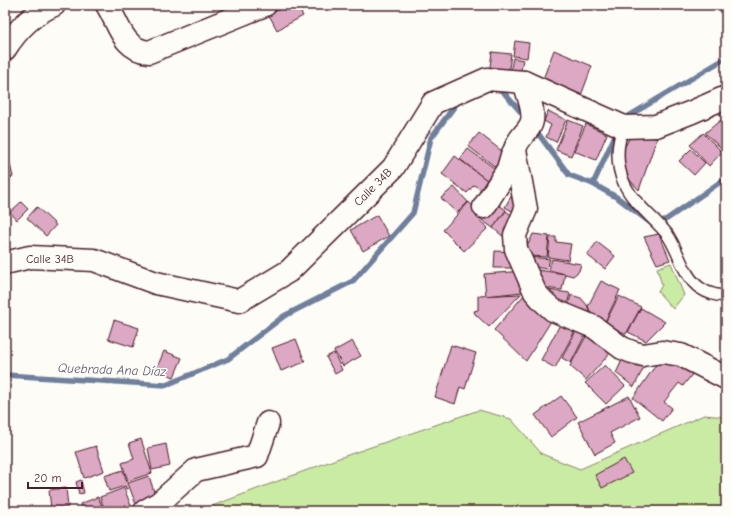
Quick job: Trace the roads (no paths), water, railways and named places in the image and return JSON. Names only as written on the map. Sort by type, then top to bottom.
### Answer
[{"type":"street","points":[[5,50],[22,26],[34,16],[54,5]]},
{"type":"street","points":[[107,5],[126,41],[137,50],[149,52],[265,5]]},
{"type":"street","name":"Calle 34B","points":[[5,263],[30,257],[94,260],[156,283],[239,301],[289,272],[393,168],[433,103],[487,80],[524,82],[620,125],[656,126],[726,97]]},
{"type":"street","points":[[484,207],[508,169],[517,142],[532,124],[532,105],[524,82]]},
{"type":"street","points":[[515,150],[526,209],[515,235],[516,249],[535,292],[543,301],[553,310],[594,327],[627,350],[643,355],[662,352],[681,355],[726,378]]},
{"type":"street","points":[[145,511],[160,504],[196,470],[257,456],[268,424]]},
{"type":"lane","points":[[620,125],[617,150],[619,168],[624,184],[648,215],[667,235],[689,276],[700,289],[720,296],[726,295]]},
{"type":"waterway","points":[[624,120],[726,58]]},
{"type":"waterway","name":"Quebrada Ana Díaz","points":[[499,87],[525,117]]},
{"type":"waterway","name":"Quebrada Ana Díaz","points":[[5,375],[166,385],[228,359],[284,316],[353,281],[413,213],[431,138],[459,100]]},
{"type":"waterway","name":"Quebrada Ana Díaz","points":[[534,128],[569,175],[593,184],[618,198],[652,224],[667,219],[726,178]]},
{"type":"waterway","points":[[593,184],[618,129]]}]
